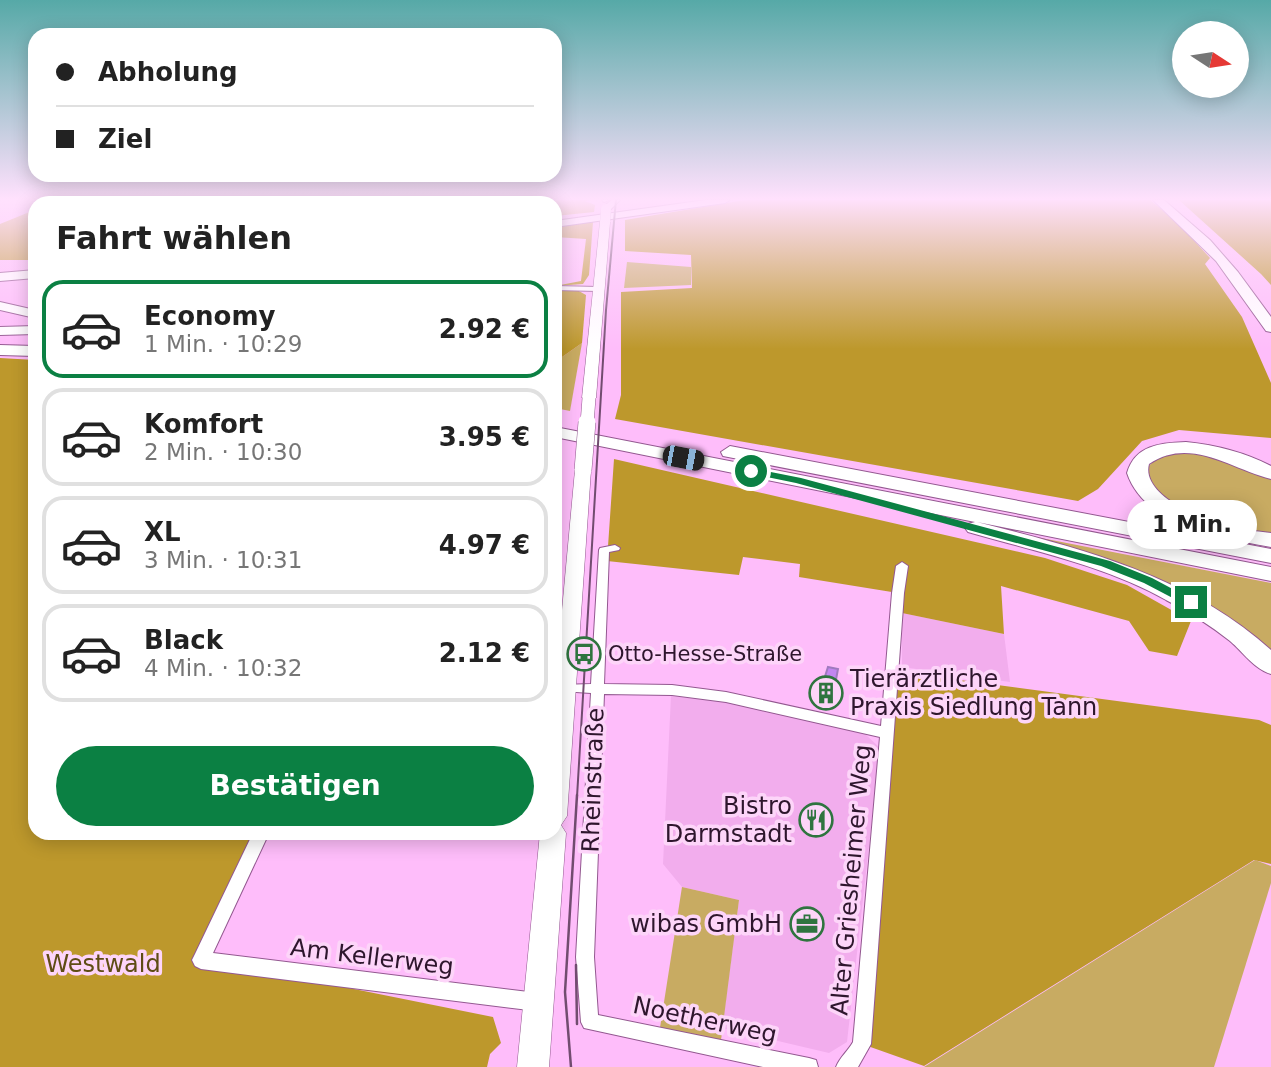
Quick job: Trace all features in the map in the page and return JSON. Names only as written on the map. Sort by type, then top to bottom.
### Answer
[{"type":"highway","points":[[1212,250],[1271,328]]},
{"type":"highway","points":[[1221,250],[1247,276],[1271,309]]},
{"type":"highway","points":[[0,263],[28,263]]},
{"type":"highway","points":[[0,275],[28,273]]},
{"type":"highway","points":[[0,306],[28,314]]},
{"type":"highway","points":[[0,312],[28,315]]},
{"type":"highway","points":[[0,320],[28,326]]},
{"type":"highway","points":[[0,331],[28,329]]},
{"type":"highway","points":[[0,351],[28,351]]},
{"type":"highway","points":[[562,419],[1271,556]]},
{"type":"highway","points":[[562,433],[1271,574]]},
{"type":"highway","points":[[1220,532],[1180,514],[1152,496],[1137,477],[1140,461],[1160,450],[1195,449],[1240,459],[1271,473]]},
{"type":"highway","points":[[797,480],[1117,568],[1163,588],[1205,611],[1237,634],[1271,665]]},
{"type":"highway","points":[[918,488],[1271,540]]},
{"type":"main road","name":"Rheinstraße","points":[[562,735],[566,688],[562,638],[583,470],[603,250]]},
{"type":"main road","name":"Rheinstraße","points":[[533,1067],[552,840]]},
{"type":"street","points":[[562,288],[598,289]]},
{"type":"street","name":"Rheinstraße","points":[[590,1021],[585,957],[604,550],[615,548]]},
{"type":"street","name":"Alter Griesheimer Weg","points":[[845,1067],[862,1044],[902,566]]},
{"type":"street","points":[[566,688],[672,690],[726,697],[888,733]]},
{"type":"street","name":"Am Kellerweg","points":[[258,840],[201,960],[537,1002]]},
{"type":"street","name":"Noetherweg","points":[[590,1021],[809,1067]]},
{"type":"shaded area","points":[[627,262],[691,267],[691,285],[624,288]]},
{"type":"shaded area","points":[[582,343],[570,411],[562,409],[562,357]]},
{"type":"shaded area","points":[[1177,453],[1199,453],[1271,478],[1271,534],[1205,520],[1172,506],[1160,497],[1150,484],[1146,470],[1159,458]]},
{"type":"shaded area","points":[[1031,536],[1271,583],[1271,654],[1220,615],[1179,589],[1115,562]]},
{"type":"shaded area","points":[[902,613],[1004,634],[1010,682],[902,667]]},
{"type":"shaded area","points":[[671,696],[732,703],[864,733],[880,748],[847,1042],[829,1053],[722,1028],[739,900],[682,887],[663,864]]},
{"type":"shaded area","points":[[1255,860],[1271,866],[1271,883],[1214,1067],[924,1067]]},
{"type":"shaded area","points":[[682,887],[739,900],[720,1048],[659,1034]]},
{"type":"green space","points":[[0,250],[28,250],[28,260],[0,260]]},
{"type":"green space","points":[[585,250],[591,250],[589,275],[583,284],[562,286],[581,281]]},
{"type":"green space","points":[[1202,250],[1210,258],[1205,264],[1242,317],[1271,383],[1271,438],[1179,430],[1142,441],[1098,489],[1078,501],[615,419],[621,395],[621,292],[692,288],[691,255],[625,251]]},
{"type":"green space","points":[[1234,250],[1271,250],[1271,285]]},
{"type":"green space","points":[[562,290],[577,290],[586,295],[582,343],[562,357]]},
{"type":"green space","name":"Westwald","points":[[0,358],[28,360],[28,840],[252,840],[204,943],[223,970],[339,986],[493,1017],[501,1043],[490,1054],[487,1067],[0,1067]]},
{"type":"green space","points":[[614,459],[1045,558],[1127,585],[1191,621],[1177,656],[1149,651],[1129,621],[1001,586],[1004,634],[902,613],[898,593],[799,577],[800,564],[743,557],[739,575],[607,561]]},
{"type":"green space","points":[[892,671],[1259,720],[1271,725],[1271,864],[1254,860],[924,1066],[862,1044]]},
{"type":"building","name":"Tierärztliche Praxis Siedlung Tann","points":[[828,667],[838,669],[831,706],[817,702]]},
{"type":"tram line","points":[[577,797],[611,250]]},
{"type":"tram line","points":[[571,1067],[565,992],[577,795]]},
{"type":"tram line","points":[[576,965],[577,1024]]},
{"type":"place","name":"Otto-Hesse-Straße","points":[[584,654]]},
{"type":"place","name":"Tierärztliche Praxis Siedlung Tann","points":[[826,693]]},
{"type":"place","name":"Bistro Darmstadt","points":[[816,820]]},
{"type":"place","name":"wibas GmbH","points":[[807,924]]},
{"type":"route","points":[[751,471],[797,480],[1105,564],[1148,580],[1191,602]]}]
